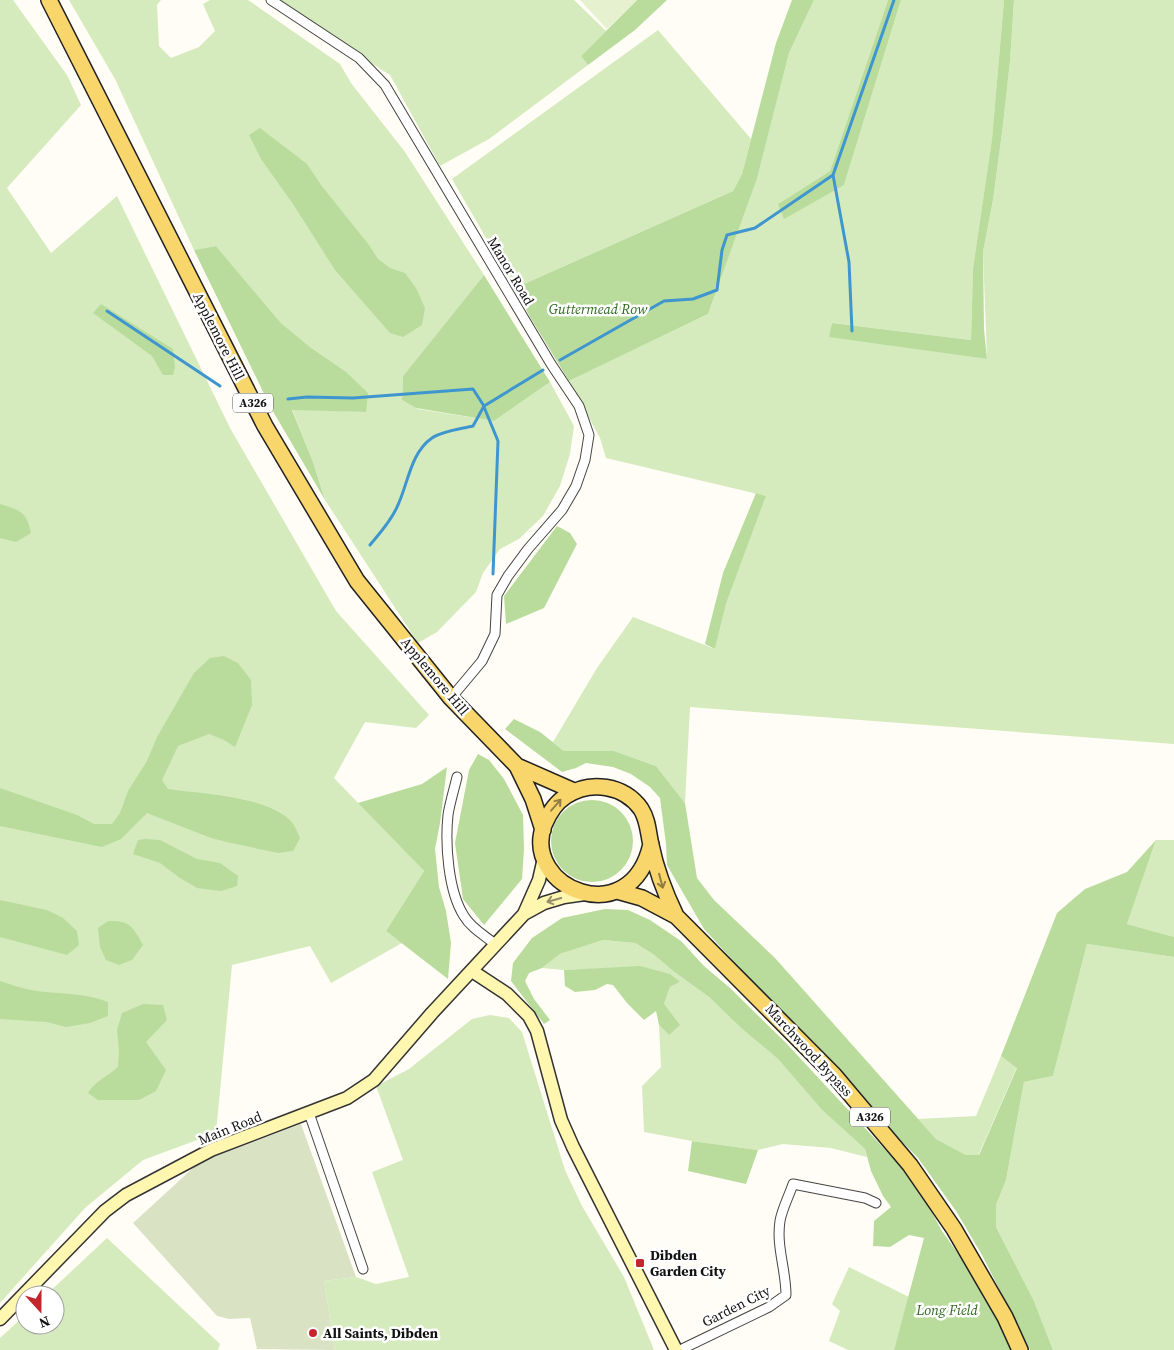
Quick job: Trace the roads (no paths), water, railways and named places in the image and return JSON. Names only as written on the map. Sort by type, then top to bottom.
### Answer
[{"type":"main road","name":"Applemore Hill","points":[[48,0],[265,426],[357,581],[450,698],[517,766],[533,799],[542,830]]},
{"type":"main road","name":"Applemore Hill","points":[[517,766],[574,791]]},
{"type":"main road","points":[[592,786],[610,788],[627,796],[640,809],[648,826],[650,844],[647,859],[640,872],[630,883],[617,891],[602,895],[586,894],[572,889],[560,881],[551,871],[544,858],[542,830],[548,814],[559,800],[574,791],[592,786]]},
{"type":"main road","name":"Marchwood Bypass","points":[[650,844],[663,889],[676,916]]},
{"type":"main road","name":"Marchwood Bypass","points":[[617,891],[642,898],[676,916],[834,1075],[910,1165],[954,1229],[1005,1317],[1020,1350]]},
{"type":"street","name":"Manor Road","points":[[271,0],[360,58],[385,85],[551,364],[579,406],[589,435],[585,460],[576,486],[562,510],[528,549],[508,576],[498,595],[495,634],[482,661],[450,698]]},
{"type":"street","points":[[457,777],[448,816],[450,873],[456,900],[464,917],[474,928],[496,944]]},
{"type":"street","name":"Main Road","points":[[524,914],[539,880],[544,858]]},
{"type":"street","name":"Main Road","points":[[0,1319],[105,1211],[126,1195],[211,1150],[346,1098],[374,1080],[432,1013],[524,914],[544,903],[564,897],[586,894]]},
{"type":"street","points":[[472,971],[513,999],[529,1016],[537,1031],[561,1120],[676,1350]]},
{"type":"street","points":[[309,1113],[363,1269]]},
{"type":"street","name":"Garden City","points":[[680,1350],[768,1307],[786,1295],[786,1278],[780,1250],[780,1221],[793,1184],[865,1198],[876,1203]]},
{"type":"waterway","points":[[560,360],[664,301],[693,299],[717,290],[722,250],[727,235],[755,228],[833,175],[894,0]]},
{"type":"waterway","points":[[833,175],[849,262],[852,331]]},
{"type":"waterway","points":[[107,311],[220,386]]},
{"type":"waterway","points":[[288,399],[307,397],[353,398],[473,389],[484,406],[543,370]]},
{"type":"waterway","points":[[370,545],[395,512],[410,470],[425,444],[441,434],[473,426],[484,406]]},
{"type":"waterway","points":[[484,407],[498,441],[493,574]]},
{"type":"place","name":"Dibden Garden City","points":[[640,1263]]},
{"type":"place","name":"All Saints, Dibden","points":[[313,1333]]},
{"type":"park label","name":"Guttermead Row","points":[[598,309]]},
{"type":"park label","name":"Long Field","points":[[947,1310]]}]
